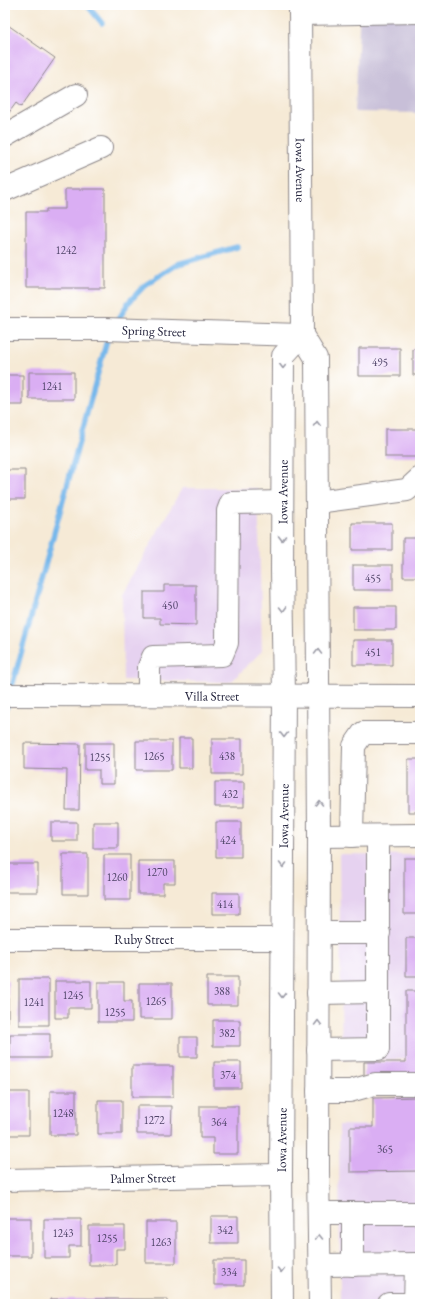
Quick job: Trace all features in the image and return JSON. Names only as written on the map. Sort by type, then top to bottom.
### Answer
[{"type":"main road","points":[[300,9],[420,12]]},
{"type":"main road","name":"Iowa Avenue","points":[[282,1304],[280,1175],[284,696],[282,502],[283,356],[302,335],[300,9]]},
{"type":"main road","points":[[5,136],[76,95]]},
{"type":"main road","points":[[5,190],[101,148]]},
{"type":"main road","name":"Spring Street","points":[[5,330],[113,330],[302,335]]},
{"type":"main road","points":[[302,335],[316,358],[320,1304]]},
{"type":"main road","points":[[317,502],[407,490],[420,478]]},
{"type":"main road","points":[[149,695],[149,666],[153,657],[222,655],[227,643],[228,511],[231,503],[282,502]]},
{"type":"main road","name":"Villa Street","points":[[5,695],[420,696]]},
{"type":"main road","points":[[352,836],[354,746],[363,733],[420,733]]},
{"type":"main road","points":[[319,836],[420,836]]},
{"type":"main road","points":[[318,1050],[378,1048],[378,836]]},
{"type":"main road","points":[[319,932],[379,933]]},
{"type":"main road","name":"Ruby Street","points":[[5,939],[282,939]]},
{"type":"main road","points":[[318,993],[378,992]]},
{"type":"main road","points":[[318,1091],[350,1090],[375,1084],[420,1084]]},
{"type":"main road","name":"Palmer Street","points":[[5,1180],[280,1175]]},
{"type":"main road","points":[[319,1213],[420,1213]]},
{"type":"main road","points":[[353,1213],[353,1265]]},
{"type":"main road","points":[[320,1265],[418,1264],[415,1304]]},
{"type":"main road","points":[[389,1304],[420,1304]]},
{"type":"shaded area","points":[[360,6],[420,6],[420,113],[355,112]]},
{"type":"shaded area","points":[[182,488],[258,488],[262,651],[231,682],[123,680],[122,595]]},
{"type":"shaded area","points":[[339,854],[420,855],[420,1059],[342,1060]]},
{"type":"shaded area","points":[[339,1125],[420,1126],[420,1304],[340,1304]]},
{"type":"building","points":[[5,23],[55,58],[21,107],[16,103],[5,118]]},
{"type":"building","points":[[65,189],[105,189],[105,288],[26,288],[26,212],[46,212],[46,209],[65,209]]},
{"type":"building","points":[[359,348],[400,348],[400,376],[359,376]]},
{"type":"building","points":[[413,349],[420,349],[420,375],[413,375]]},
{"type":"building","points":[[29,372],[74,372],[74,399],[29,399]]},
{"type":"building","points":[[5,375],[23,375],[23,405],[5,405]]},
{"type":"building","points":[[385,429],[420,429],[420,457],[385,457]]},
{"type":"building","points":[[5,470],[25,470],[25,499],[5,499]]},
{"type":"building","points":[[352,523],[392,523],[392,550],[352,550]]},
{"type":"building","points":[[403,538],[420,538],[420,577],[403,577]]},
{"type":"building","points":[[353,565],[393,565],[393,590],[353,590]]},
{"type":"building","points":[[164,585],[196,585],[196,625],[160,624],[160,618],[144,618],[144,592],[164,592]]},
{"type":"building","points":[[353,607],[396,607],[396,630],[353,630]]},
{"type":"building","points":[[353,640],[392,640],[392,665],[353,665]]},
{"type":"building","points":[[179,738],[192,738],[192,768],[179,768]]},
{"type":"building","points":[[212,739],[242,739],[242,774],[212,774]]},
{"type":"building","points":[[136,741],[172,741],[172,770],[136,770]]},
{"type":"building","points":[[24,743],[80,744],[79,810],[66,810],[67,770],[24,769]]},
{"type":"building","points":[[85,743],[114,743],[114,784],[99,784],[99,770],[85,770]]},
{"type":"building","points":[[408,759],[420,759],[420,812],[408,812]]},
{"type":"building","points":[[215,782],[244,782],[244,807],[215,807]]},
{"type":"building","points":[[51,822],[77,822],[77,841],[51,841]]},
{"type":"building","points":[[93,822],[118,822],[118,848],[93,848]]},
{"type":"building","points":[[216,822],[241,822],[241,857],[216,857]]},
{"type":"building","points":[[63,854],[88,854],[88,894],[63,894]]},
{"type":"building","points":[[104,855],[130,855],[130,900],[104,900]]},
{"type":"building","points":[[404,858],[420,858],[420,914],[404,914]]},
{"type":"building","points":[[138,861],[175,861],[175,883],[163,883],[163,894],[138,894]]},
{"type":"building","points":[[5,864],[38,864],[38,892],[5,892]]},
{"type":"building","points":[[212,893],[239,893],[239,914],[212,914]]},
{"type":"building","points":[[406,938],[420,938],[420,976],[406,976]]},
{"type":"building","points":[[207,977],[238,977],[238,1005],[207,1005]]},
{"type":"building","points":[[19,979],[49,979],[49,1025],[19,1025]]},
{"type":"building","points":[[5,980],[8,980],[8,1022],[5,1022]]},
{"type":"building","points":[[55,981],[91,981],[91,1008],[68,1008],[68,1018],[55,1018]]},
{"type":"building","points":[[98,982],[124,982],[124,1001],[132,1001],[132,1022],[98,1022]]},
{"type":"building","points":[[139,983],[172,983],[172,1019],[139,1019]]},
{"type":"building","points":[[406,991],[420,991],[420,1077],[364,1077],[364,1062],[406,1062]]},
{"type":"building","points":[[213,1020],[240,1020],[240,1046],[213,1046]]},
{"type":"building","points":[[10,1034],[50,1034],[50,1058],[10,1058]]},
{"type":"building","points":[[180,1037],[197,1037],[197,1057],[180,1057]]},
{"type":"building","points":[[214,1062],[241,1062],[241,1088],[214,1088]]},
{"type":"building","points":[[5,1066],[9,1066],[9,1086],[5,1086]]},
{"type":"building","points":[[132,1066],[173,1066],[173,1097],[132,1097]]},
{"type":"building","points":[[50,1091],[76,1091],[76,1135],[50,1135]]},
{"type":"building","points":[[5,1092],[29,1092],[29,1135],[5,1135]]},
{"type":"building","points":[[420,1097],[420,1171],[350,1172],[350,1127],[373,1127],[373,1098]]},
{"type":"building","points":[[98,1100],[122,1100],[122,1134],[98,1134]]},
{"type":"building","points":[[137,1106],[172,1106],[171,1134],[137,1134]]},
{"type":"building","points":[[200,1106],[238,1106],[238,1154],[213,1154],[213,1138],[200,1138]]},
{"type":"building","points":[[211,1216],[238,1216],[238,1243],[211,1243]]},
{"type":"building","points":[[5,1218],[31,1218],[31,1256],[5,1256]]},
{"type":"building","points":[[44,1219],[81,1219],[81,1246],[69,1246],[69,1258],[44,1258]]},
{"type":"building","points":[[146,1222],[176,1222],[176,1263],[146,1263]]},
{"type":"building","points":[[89,1226],[125,1226],[125,1249],[116,1249],[116,1265],[89,1265]]},
{"type":"building","points":[[214,1260],[244,1260],[244,1285],[214,1285]]},
{"type":"building","points":[[51,1299],[167,1299],[167,1304],[51,1304]]},
{"type":"waterway","points":[[87,5],[102,23]]},
{"type":"waterway","points":[[116,324],[128,303],[145,285],[178,264],[237,247]]},
{"type":"waterway","points":[[11,690],[107,340],[110,335]]},
{"type":"waterway","points":[[5,712],[9,699]]}]
